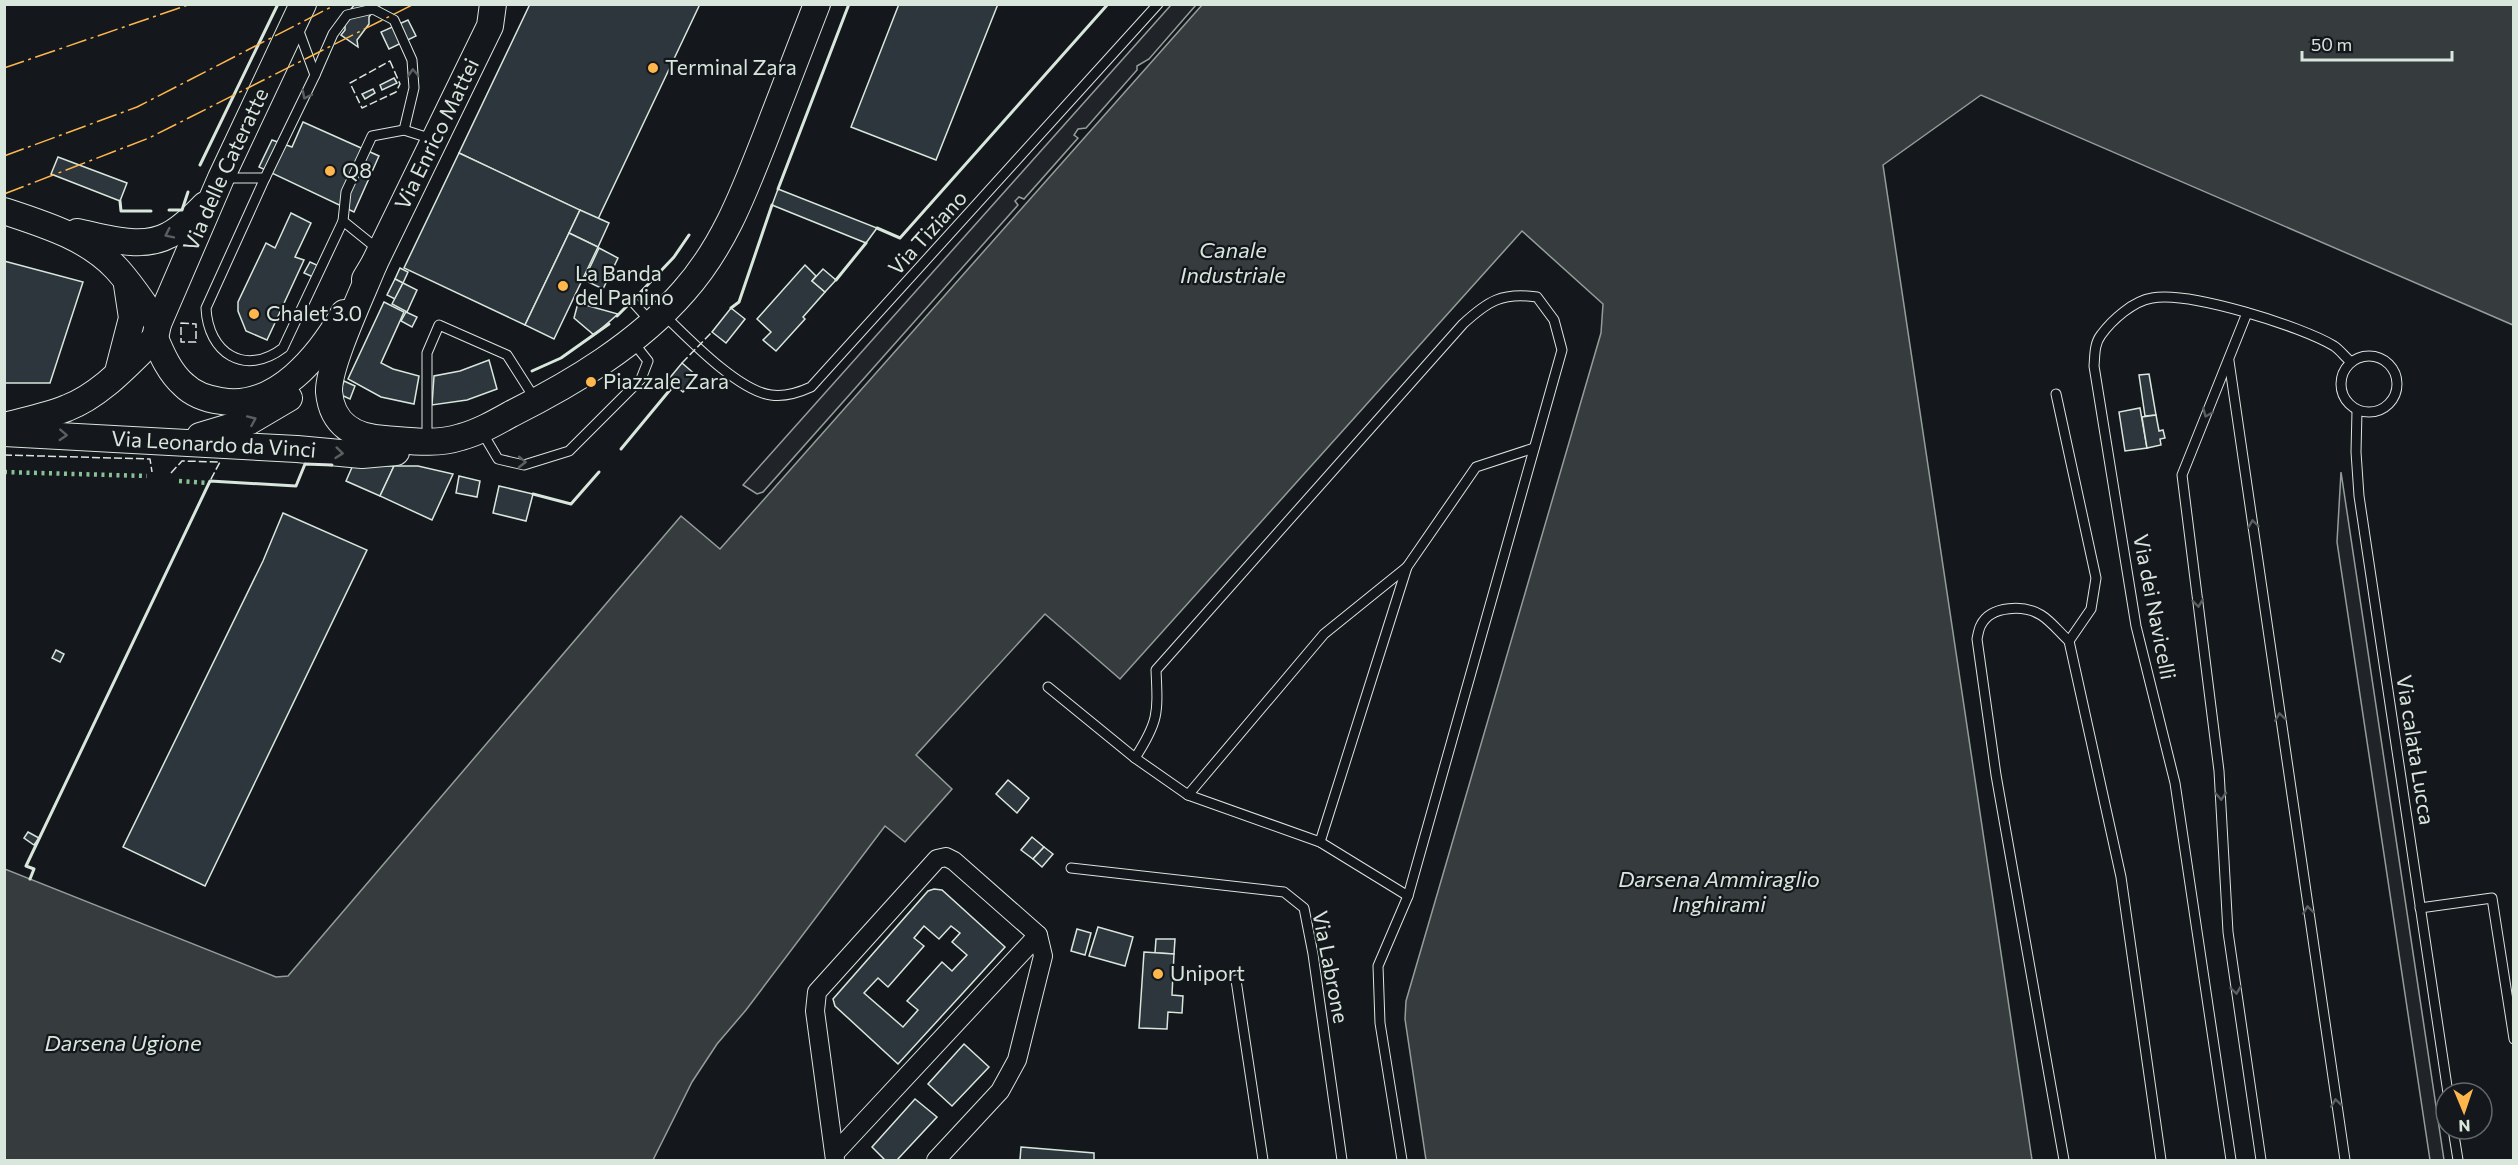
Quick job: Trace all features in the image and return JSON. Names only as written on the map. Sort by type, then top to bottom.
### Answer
[{"type":"main road","points":[[424,443],[460,438],[481,429],[536,401],[581,374],[657,318],[701,271],[720,242],[741,201],[817,4]]},
{"type":"main road","name":"Via Enrico Mattei","points":[[424,443],[372,439],[352,433],[339,419],[331,401],[329,386],[333,367],[377,258],[494,12]]},
{"type":"main road","name":"Via delle Cateratte","points":[[157,331],[217,187],[299,13]]},
{"type":"main road","points":[[4,210],[47,226],[126,242],[156,239],[168,236],[179,229],[217,187]]},
{"type":"main road","name":"Via Enrico Mattei","points":[[47,226],[92,248],[125,278],[157,331],[174,374],[190,391],[206,398],[237,403],[256,399],[286,382],[318,350],[377,258]]},
{"type":"main road","points":[[117,373],[132,318],[125,278]]},
{"type":"main road","name":"Via Enrico Mattei","points":[[155,442],[211,434],[250,421],[273,409],[302,387],[317,369],[331,344],[338,322]]},
{"type":"main road","points":[[4,426],[69,408],[85,399],[117,373],[157,331]]},
{"type":"main road","name":"Via Leonardo da Vinci","points":[[4,433],[297,449],[362,455],[397,452],[424,443]]},
{"type":"street","points":[[835,1157],[815,1011],[816,992],[937,859],[946,857],[954,861],[1038,935],[1043,956],[1017,1060],[1000,1091],[936,1161]]},
{"type":"street","points":[[835,1157],[1038,935]]},
{"type":"lane","name":"Via Tiziano","points":[[657,318],[755,390],[769,395],[795,394],[811,387],[1158,4]]},
{"type":"lane","points":[[404,130],[414,88],[412,60],[394,20],[373,9],[347,15],[333,34],[206,308],[207,324],[215,341],[232,358],[254,362],[272,356],[283,348],[343,221],[346,192],[372,136],[404,130],[435,140]]},
{"type":"lane","points":[[299,13],[315,75]]},
{"type":"lane","points":[[217,187],[265,178]]},
{"type":"lane","points":[[343,221],[377,258]]},
{"type":"lane","points":[[1135,758],[1150,735],[1158,710],[1156,670],[1463,324],[1484,304],[1517,294],[1537,297],[1554,320],[1562,350],[1408,896],[1378,966],[1380,1023],[1402,1161]]},
{"type":"lane","name":"Via dei Navicelli","points":[[2231,1161],[2175,783],[2136,626],[2094,366],[2095,350],[2100,336],[2124,311],[2151,298],[2171,297],[2198,300],[2247,313],[2313,337],[2334,347],[2351,362]]},
{"type":"lane","points":[[632,301],[657,318]]},
{"type":"lane","points":[[2247,313],[2182,475],[2219,771],[2228,932],[2261,1161]]},
{"type":"lane","points":[[424,443],[427,353],[438,324],[507,355],[536,401]]},
{"type":"lane","points":[[481,429],[498,459],[524,465],[569,451],[641,379],[648,361],[631,339]]},
{"type":"lane","points":[[2362,356],[2377,357],[2387,362],[2394,371],[2397,382],[2395,395],[2388,405],[2376,412],[2357,411],[2344,399],[2340,388],[2342,373],[2351,362],[2362,356]]},
{"type":"lane","points":[[2229,359],[2344,1161]]},
{"type":"lane","points":[[2056,393],[2096,578],[2091,609],[2069,641]]},
{"type":"lane","name":"Via calata Lucca","points":[[2357,411],[2356,452],[2359,496],[2446,1081]]},
{"type":"lane","points":[[1188,795],[1324,634],[1407,567],[1476,468],[1534,448]]},
{"type":"lane","points":[[1320,842],[1407,567]]},
{"type":"lane","points":[[2064,1161],[1996,775],[1977,639],[1981,624],[1991,614],[2008,609],[2027,608],[2043,615],[2069,641],[2121,877],[2161,1161]]},
{"type":"lane","points":[[1048,687],[1135,758],[1188,795],[1320,842],[1408,896]]},
{"type":"lane","name":"Via Labrone","points":[[1071,868],[1284,892],[1304,908],[1313,954],[1342,1161]]},
{"type":"lane","points":[[2421,908],[2492,897],[2514,1039]]},
{"type":"lane","points":[[1236,980],[1263,1161]]},
{"type":"lane","points":[[2455,1141],[2458,1161]]},
{"type":"shaded area","points":[[1171,5],[1196,5],[1149,59],[1137,66],[1137,70],[1086,128],[1078,129],[1074,135],[1078,138],[1024,199],[1019,197],[1015,201],[1018,205],[763,492],[757,494],[743,485]]},
{"type":"shaded area","points":[[2341,472],[2434,1093],[2434,1141],[2441,1141],[2444,1160],[2430,1160],[2337,542]]},
{"type":"water","points":[[1202,5],[2513,5],[2513,325],[1981,95],[1883,165],[2032,1160],[1426,1160],[1405,1019],[1406,1001],[1601,333],[1603,304],[1522,231],[1120,679],[1045,614],[916,755],[952,789],[905,842],[885,826],[746,1010],[717,1044],[692,1082],[653,1160],[5,1160],[5,869],[276,977],[288,976],[681,516],[720,549]]},
{"type":"building","points":[[355,4],[384,4],[376,7],[369,17],[369,24],[357,40],[358,47],[341,35],[345,30],[345,22],[351,18],[351,9]]},
{"type":"building","points":[[530,4],[700,4],[598,219],[459,153]]},
{"type":"building","points":[[899,4],[998,4],[936,160],[851,127]]},
{"type":"building","points":[[408,20],[416,36],[389,49],[381,32]]},
{"type":"building","points":[[394,78],[397,83],[382,90],[380,85]]},
{"type":"building","points":[[373,89],[375,93],[365,99],[362,94]]},
{"type":"building","points":[[303,122],[379,156],[354,212],[259,167],[272,140],[292,147]]},
{"type":"building","points":[[459,153],[580,210],[525,325],[404,268]]},
{"type":"building","points":[[58,157],[127,183],[120,201],[51,174]]},
{"type":"building","points":[[778,189],[877,228],[866,243],[772,205]]},
{"type":"building","points":[[580,210],[609,223],[598,247],[569,233]]},
{"type":"building","points":[[291,213],[311,223],[295,257],[304,260],[267,340],[246,331],[238,311],[238,302],[266,243],[275,248]]},
{"type":"building","points":[[569,233],[598,247],[554,339],[525,325]]},
{"type":"building","points":[[599,248],[618,258],[603,289],[584,280]]},
{"type":"building","points":[[4,261],[83,282],[50,383],[4,383]]},
{"type":"building","points":[[310,262],[319,266],[313,277],[304,273]]},
{"type":"building","points":[[805,265],[816,276],[812,281],[825,292],[803,317],[805,319],[776,351],[763,340],[771,332],[757,319]]},
{"type":"building","points":[[400,268],[408,272],[403,283],[395,279]]},
{"type":"building","points":[[823,269],[836,280],[825,292],[812,281]]},
{"type":"building","points":[[395,279],[403,283],[395,299],[387,295]]},
{"type":"building","points":[[403,283],[417,290],[407,312],[392,304]]},
{"type":"building","points":[[384,302],[404,312],[381,363],[419,376],[414,404],[381,397],[348,379]]},
{"type":"building","points":[[578,303],[618,314],[594,335],[574,318]]},
{"type":"building","points":[[731,308],[745,319],[726,343],[712,332]]},
{"type":"building","points":[[406,312],[417,317],[412,327],[401,321]]},
{"type":"building","points":[[489,360],[497,389],[467,400],[432,405],[434,376],[460,371]]},
{"type":"building","points":[[682,363],[697,376],[683,392],[668,380]]},
{"type":"building","points":[[2149,374],[2156,415],[2145,416],[2139,375]]},
{"type":"building","points":[[344,381],[355,386],[350,399],[339,394]]},
{"type":"building","points":[[2140,408],[2147,448],[2125,451],[2119,412]]},
{"type":"building","points":[[2156,415],[2159,431],[2163,430],[2165,438],[2160,439],[2161,445],[2147,448],[2142,417]]},
{"type":"building","points":[[353,465],[394,466],[380,496],[346,481]]},
{"type":"building","points":[[394,466],[418,466],[453,474],[432,520],[380,496]]},
{"type":"building","points":[[459,476],[480,481],[477,497],[456,493]]},
{"type":"building","points":[[499,486],[533,494],[526,521],[493,513]]},
{"type":"building","points":[[283,513],[367,550],[205,886],[123,847],[263,561]]},
{"type":"building","points":[[56,650],[64,654],[60,662],[52,658]]},
{"type":"building","points":[[1008,780],[1029,798],[1017,813],[996,794]]},
{"type":"building","points":[[28,832],[39,838],[34,845],[24,838]]},
{"type":"building","points":[[1032,837],[1044,847],[1033,859],[1021,850]]},
{"type":"building","points":[[1044,847],[1053,854],[1042,867],[1033,859]]},
{"type":"building","points":[[942,890],[1005,947],[898,1064],[835,1006],[833,999],[928,891]],"holes":[[[924,926],[939,939],[951,926],[960,933],[952,942],[967,955],[952,971],[942,962],[907,1001],[918,1010],[903,1027],[864,993],[878,978],[888,987],[924,946],[914,938]]]},
{"type":"building","points":[[1098,927],[1133,937],[1125,966],[1089,956]]},
{"type":"building","points":[[1077,929],[1091,933],[1085,955],[1071,951]]},
{"type":"building","points":[[1156,939],[1175,939],[1174,954],[1155,953]]},
{"type":"building","name":"Uniport","points":[[1144,952],[1174,954],[1172,995],[1183,996],[1182,1013],[1168,1012],[1167,1029],[1139,1028]]},
{"type":"building","points":[[964,1044],[989,1067],[952,1106],[928,1084]]},
{"type":"building","points":[[915,1099],[937,1117],[897,1160],[885,1160],[872,1147]]},
{"type":"building","points":[[1021,1147],[1094,1153],[1094,1160],[1020,1160]]},
{"type":"hedge","points":[[4,472],[147,476]]},
{"type":"hedge","points":[[179,481],[208,483]]},
{"type":"fence","points":[[390,61],[400,84],[396,92],[362,108],[350,83],[390,61]]},
{"type":"fence","points":[[181,323],[196,324],[196,342],[181,342],[181,323]]},
{"type":"fence","points":[[682,363],[712,332]]},
{"type":"fence","points":[[4,455],[150,459],[152,472]]},
{"type":"fence","points":[[171,473],[182,461],[220,462],[210,481]]},
{"type":"wall","points":[[200,165],[278,4]]},
{"type":"wall","points":[[778,189],[849,4]]},
{"type":"wall","points":[[877,228],[900,238],[1108,4]]},
{"type":"wall","points":[[169,210],[182,210],[188,192]]},
{"type":"wall","points":[[120,201],[121,211],[151,211]]},
{"type":"wall","points":[[731,308],[739,302],[772,205]]},
{"type":"wall","points":[[638,295],[674,257],[689,235]]},
{"type":"wall","points":[[836,280],[866,243]]},
{"type":"wall","points":[[617,316],[628,305]]},
{"type":"wall","points":[[532,371],[561,358],[609,324]]},
{"type":"wall","points":[[621,449],[674,385]]},
{"type":"wall","points":[[30,879],[34,869],[26,866],[210,481],[296,486],[305,464],[332,465]]},
{"type":"wall","points":[[533,494],[571,504],[599,472]]},
{"type":"power","points":[[4,68],[191,4]]},
{"type":"power","points":[[4,156],[137,107],[337,4]]},
{"type":"power","points":[[4,194],[149,138],[414,4]]},
{"type":"place","name":"Terminal Zara","points":[[653,68]]},
{"type":"place","name":"Q8","points":[[330,171]]},
{"type":"place","name":"La Banda del Panino","points":[[563,286]]},
{"type":"place","name":"Chalet 3.0","points":[[254,314]]},
{"type":"place","name":"Piazzale Zara","points":[[591,382]]},
{"type":"place","name":"Uniport","points":[[1158,974]]},
{"type":"water label","name":"Canale Industriale","points":[[1233,262]]},
{"type":"water label","name":"Darsena Ammiraglio Inghirami","points":[[1719,892]]},
{"type":"water label","name":"Darsena Ugione","points":[[123,1043]]}]
